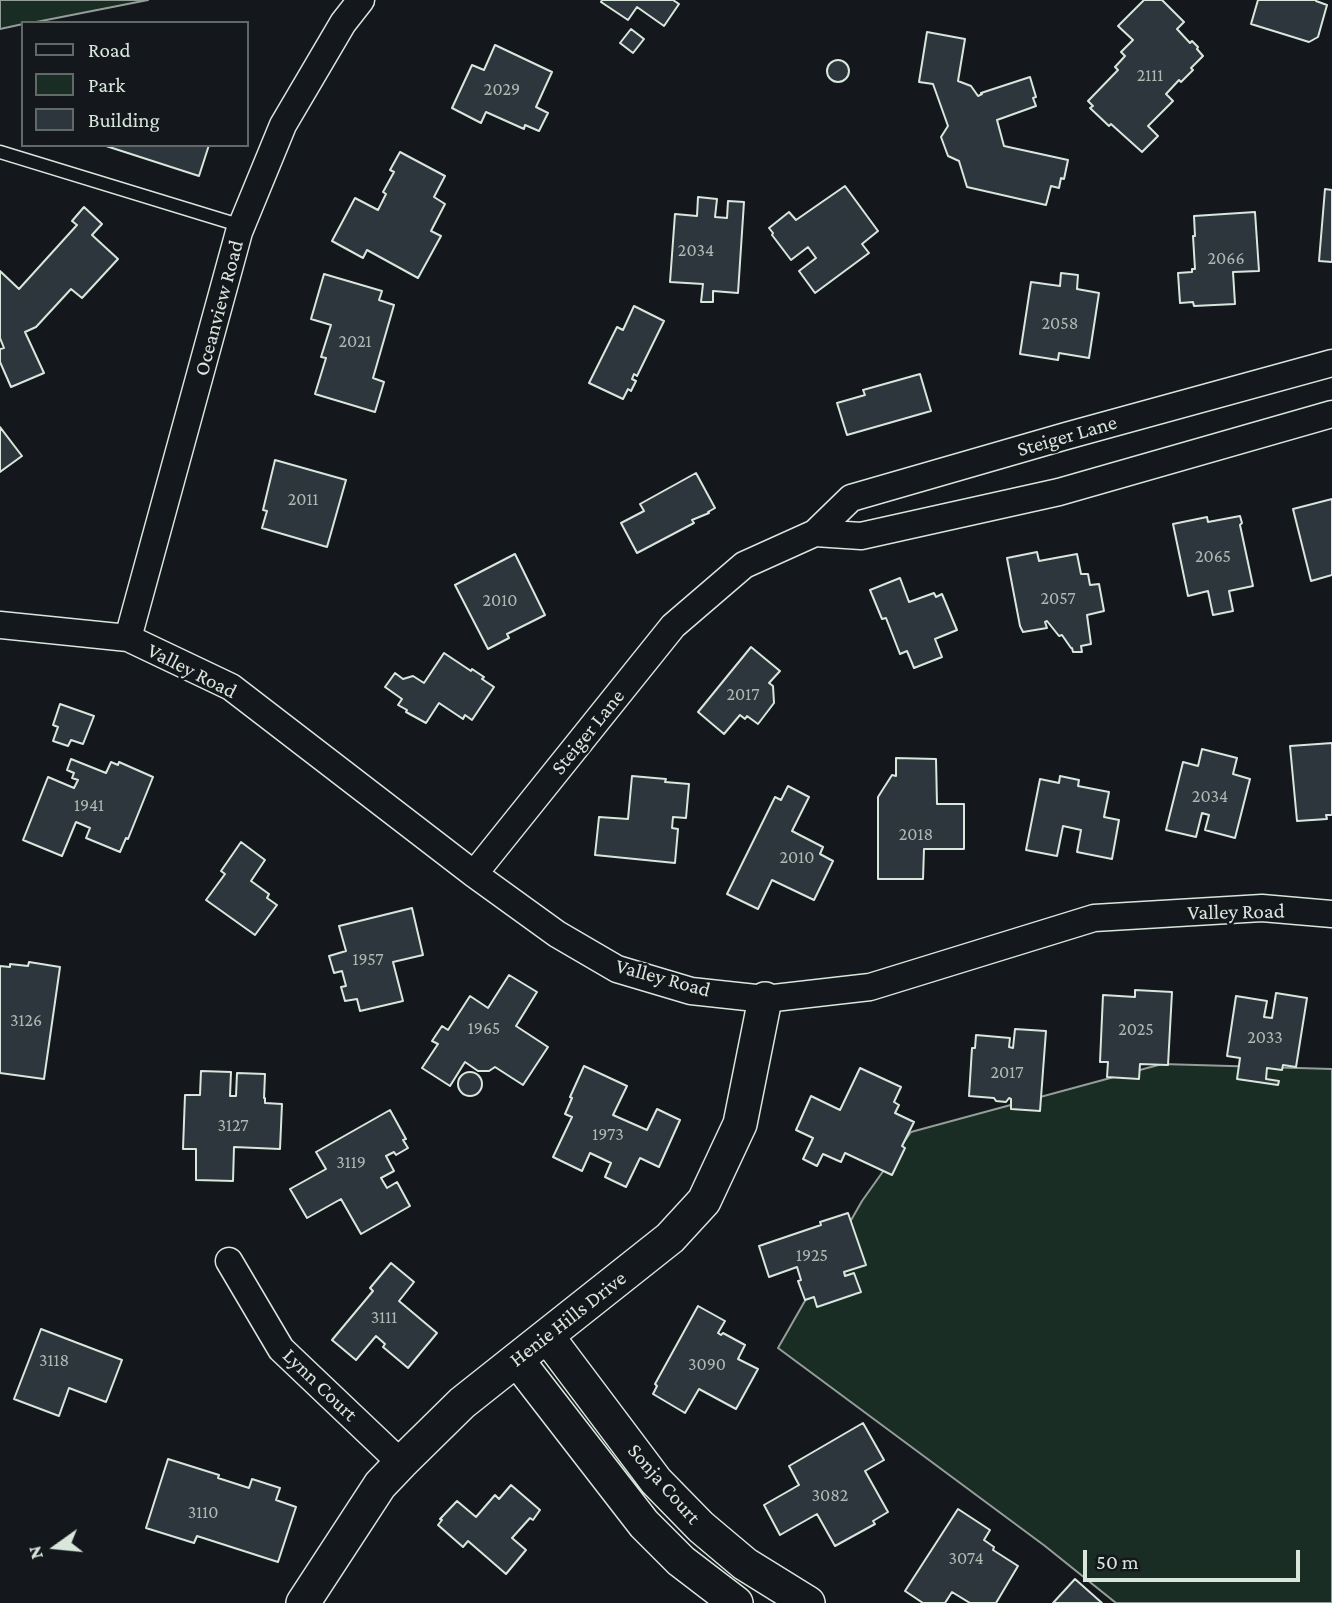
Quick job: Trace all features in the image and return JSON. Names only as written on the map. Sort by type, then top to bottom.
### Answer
[{"type":"street","name":"Oceanview Road","points":[[128,638],[242,226],[283,125],[343,23],[361,0]]},
{"type":"street","name":"Steiger Lane","points":[[474,874],[673,626],[744,565],[815,533],[851,498],[1332,363]]},
{"type":"street","name":"Steiger Lane","points":[[815,533],[861,537],[1059,492],[1332,414]]},
{"type":"street","name":"Valley Road","points":[[0,625],[128,638],[230,687],[556,934],[617,969],[691,991],[765,999],[870,987],[1094,918],[1262,908],[1332,914]]},
{"type":"street","name":"Henie Hills Drive","points":[[303,1603],[380,1485],[401,1463],[462,1403],[670,1238],[704,1201],[740,1124],[765,999]]},
{"type":"street","name":"Lynn Court","points":[[229,1261],[281,1349],[401,1463]]},
{"type":"street","name":"Sonja Court","points":[[547,1336],[656,1481],[701,1527],[745,1564],[808,1603]]},
{"type":"street","name":"Sonja Court","points":[[517,1360],[644,1524],[681,1560],[736,1603]]},
{"type":"lane","points":[[0,152],[242,226]]},
{"type":"green space","points":[[0,0],[148,0],[41,21],[21,21],[21,24],[0,29]]},
{"type":"green space","points":[[1162,1064],[1332,1069],[1332,1603],[1116,1603],[1045,1546],[778,1348],[862,1201],[911,1132]]},
{"type":"building","points":[[673,0],[679,4],[664,26],[637,7],[628,20],[601,2]]},
{"type":"building","points":[[1144,0],[1162,0],[1184,22],[1177,29],[1190,43],[1192,41],[1198,47],[1203,56],[1191,68],[1193,70],[1166,94],[1173,101],[1148,126],[1158,136],[1142,152],[1111,124],[1109,126],[1090,108],[1093,106],[1088,101],[1118,70],[1115,67],[1125,56],[1121,52],[1133,40],[1118,26]]},
{"type":"building","points":[[1258,0],[1316,0],[1327,5],[1318,37],[1309,42],[1251,24]]},
{"type":"building","points":[[631,29],[644,39],[633,53],[620,43]]},
{"type":"building","points":[[927,32],[965,39],[958,81],[971,86],[978,96],[1030,77],[1036,106],[997,120],[1004,146],[1068,160],[1064,179],[1061,178],[1059,188],[1051,186],[1046,205],[967,187],[959,161],[948,156],[941,137],[948,126],[933,84],[919,82]]},
{"type":"building","points":[[495,45],[552,72],[536,107],[548,113],[539,131],[525,125],[524,129],[486,112],[481,123],[452,108],[472,65],[484,70]]},
{"type":"building","points":[[838,60],[846,63],[849,71],[846,79],[838,82],[830,79],[827,71],[830,63]]},
{"type":"building","points":[[109,147],[208,147],[199,176]]},
{"type":"building","points":[[400,152],[445,176],[434,197],[445,204],[431,231],[441,236],[418,278],[367,250],[363,258],[332,241],[355,198],[378,210],[386,194],[383,192],[394,172],[390,170]]},
{"type":"building","points":[[845,186],[878,231],[862,244],[869,253],[815,293],[799,271],[816,258],[808,247],[791,260],[769,228],[789,212],[796,220]]},
{"type":"building","points":[[1325,189],[1332,190],[1332,262],[1319,261]]},
{"type":"building","points":[[698,197],[717,199],[715,217],[727,218],[728,201],[744,202],[738,293],[713,291],[713,302],[701,302],[703,284],[670,282],[675,214],[697,216]]},
{"type":"building","points":[[84,207],[102,224],[92,235],[118,259],[82,298],[71,289],[36,327],[25,332],[44,373],[11,387],[0,362],[0,349],[4,348],[0,338],[0,271],[19,289],[77,225],[72,221]]},
{"type":"building","points":[[1255,212],[1259,271],[1233,272],[1235,304],[1194,306],[1193,302],[1180,303],[1178,273],[1192,272],[1192,269],[1195,269],[1194,216]]},
{"type":"building","points":[[1061,273],[1078,275],[1077,289],[1099,293],[1089,358],[1059,353],[1058,360],[1020,354],[1031,282],[1060,286]]},
{"type":"building","points":[[324,274],[382,291],[379,300],[394,305],[373,378],[384,382],[375,412],[315,394],[326,358],[321,357],[331,325],[311,319]]},
{"type":"building","points":[[634,306],[664,321],[637,376],[634,374],[632,379],[636,381],[631,391],[628,389],[623,399],[589,383],[617,327],[623,330]]},
{"type":"building","points":[[920,374],[931,411],[847,435],[837,403],[865,395],[863,390]]},
{"type":"building","points":[[0,427],[22,456],[0,472]]},
{"type":"building","points":[[275,460],[346,480],[327,547],[262,528],[267,511],[263,510]]},
{"type":"building","points":[[696,473],[715,508],[692,520],[694,523],[637,553],[621,523],[644,511],[640,504]]},
{"type":"building","points":[[1332,499],[1332,575],[1311,581],[1293,509]]},
{"type":"building","points":[[1240,516],[1253,586],[1229,591],[1233,611],[1213,615],[1208,591],[1188,596],[1173,524],[1207,517],[1208,522]]},
{"type":"building","points":[[1037,552],[1039,561],[1077,554],[1081,574],[1088,574],[1090,585],[1099,584],[1104,611],[1087,615],[1091,644],[1081,646],[1082,652],[1073,652],[1062,635],[1059,636],[1047,621],[1047,628],[1023,632],[1020,626],[1007,558]]},
{"type":"building","points":[[515,554],[545,615],[507,634],[509,638],[488,649],[455,585]]},
{"type":"building","points":[[900,578],[909,602],[934,593],[936,597],[942,594],[957,630],[935,639],[942,657],[914,668],[907,651],[900,654],[886,618],[882,619],[870,590]]},
{"type":"building","points":[[751,647],[780,671],[769,683],[773,686],[774,703],[758,724],[747,716],[745,719],[740,715],[724,734],[698,712]]},
{"type":"building","points":[[444,653],[484,677],[482,679],[494,687],[472,720],[465,715],[463,719],[439,703],[426,723],[398,705],[402,699],[385,687],[395,673],[403,679],[413,676],[424,683]]},
{"type":"building","points":[[60,704],[94,716],[83,744],[71,740],[68,746],[53,741],[58,727],[53,725]]},
{"type":"building","points":[[1332,743],[1332,815],[1326,815],[1327,819],[1297,821],[1290,746]]},
{"type":"building","points":[[1202,749],[1237,758],[1233,774],[1250,779],[1235,838],[1205,830],[1209,815],[1202,813],[1196,837],[1166,830],[1183,762],[1198,766]]},
{"type":"building","points":[[896,758],[936,759],[937,804],[964,804],[964,849],[924,849],[923,879],[878,879],[878,797],[892,775],[896,776]]},
{"type":"building","points":[[71,759],[106,773],[111,762],[118,765],[119,762],[153,777],[120,852],[86,838],[90,828],[76,822],[62,856],[23,840],[48,777],[74,788],[78,780],[72,778],[74,773],[67,770]]},
{"type":"building","points":[[632,776],[689,784],[686,818],[673,817],[672,828],[678,829],[675,863],[595,855],[599,817],[628,819]]},
{"type":"building","points":[[1060,776],[1079,780],[1078,786],[1109,792],[1104,817],[1119,820],[1112,859],[1077,852],[1081,830],[1063,826],[1057,856],[1026,850],[1040,779],[1059,783]]},
{"type":"building","points":[[788,786],[809,797],[792,831],[823,847],[820,854],[833,861],[814,900],[772,880],[758,909],[727,894],[775,797],[781,800]]},
{"type":"building","points":[[241,842],[265,860],[251,881],[269,894],[267,898],[277,905],[255,935],[206,900],[225,874],[221,871]]},
{"type":"building","points":[[412,908],[423,955],[393,962],[403,1001],[360,1011],[357,999],[345,1001],[341,987],[346,986],[342,971],[334,973],[329,956],[346,951],[339,926]]},
{"type":"building","points":[[29,962],[60,967],[44,1079],[0,1073],[0,966],[28,966]]},
{"type":"building","points":[[509,975],[537,992],[516,1026],[548,1047],[523,1085],[495,1067],[489,1071],[478,1071],[465,1062],[450,1086],[422,1068],[438,1044],[432,1041],[442,1026],[448,1030],[470,996],[488,1008]]},
{"type":"building","points":[[1135,990],[1172,992],[1168,1065],[1140,1064],[1139,1079],[1107,1077],[1108,1062],[1100,1062],[1103,995],[1135,997]]},
{"type":"building","points":[[1276,993],[1307,998],[1296,1067],[1283,1065],[1282,1070],[1267,1068],[1266,1079],[1279,1081],[1278,1085],[1237,1079],[1240,1058],[1227,1056],[1236,996],[1267,1001],[1264,1017],[1272,1018]]},
{"type":"building","points":[[1015,1029],[1046,1031],[1040,1111],[1011,1109],[1009,1098],[1006,1102],[969,1096],[972,1048],[975,1048],[976,1035],[1010,1038],[1009,1047],[1013,1048]]},
{"type":"building","points":[[584,1066],[627,1086],[613,1115],[647,1130],[657,1109],[680,1120],[659,1167],[640,1158],[626,1187],[605,1177],[611,1163],[590,1153],[582,1171],[553,1157],[572,1117],[565,1114]]},
{"type":"building","points":[[860,1068],[901,1087],[894,1102],[899,1105],[895,1113],[914,1122],[892,1175],[845,1153],[841,1162],[823,1154],[817,1166],[803,1159],[813,1138],[796,1130],[811,1096],[840,1110]]},
{"type":"building","points":[[201,1071],[231,1072],[230,1096],[236,1096],[237,1073],[265,1074],[265,1103],[282,1104],[280,1149],[234,1147],[233,1181],[196,1180],[196,1149],[183,1149],[185,1095],[200,1095]]},
{"type":"building","points":[[470,1072],[479,1075],[482,1084],[479,1093],[470,1096],[461,1093],[458,1084],[461,1075]]},
{"type":"building","points":[[390,1110],[408,1148],[396,1155],[394,1152],[386,1156],[394,1171],[381,1178],[387,1188],[397,1182],[410,1206],[361,1234],[341,1199],[307,1218],[290,1189],[326,1169],[316,1152]]},
{"type":"building","points":[[848,1213],[866,1265],[844,1272],[845,1276],[854,1273],[861,1292],[817,1307],[814,1297],[805,1300],[798,1281],[801,1280],[797,1267],[769,1277],[759,1246]]},
{"type":"building","points":[[391,1263],[414,1282],[399,1301],[437,1333],[408,1368],[383,1347],[385,1344],[376,1336],[356,1360],[332,1340],[373,1291],[370,1288]]},
{"type":"building","points":[[698,1306],[725,1321],[718,1333],[745,1345],[738,1359],[758,1369],[736,1409],[699,1389],[685,1413],[653,1394],[657,1386],[655,1384]]},
{"type":"building","points":[[41,1329],[122,1360],[106,1402],[69,1388],[59,1416],[14,1399]]},
{"type":"building","points":[[863,1423],[884,1460],[865,1471],[888,1512],[873,1521],[875,1524],[835,1546],[817,1514],[780,1535],[764,1505],[799,1485],[789,1466]]},
{"type":"building","points":[[168,1459],[219,1475],[218,1478],[249,1488],[252,1479],[280,1488],[276,1500],[296,1507],[278,1562],[197,1536],[194,1543],[146,1528]]},
{"type":"building","points":[[511,1485],[540,1510],[533,1520],[530,1518],[512,1538],[526,1550],[506,1574],[468,1541],[463,1547],[438,1525],[442,1520],[440,1519],[457,1501],[476,1517],[495,1495],[499,1499]]},
{"type":"building","points":[[958,1509],[990,1530],[984,1540],[994,1547],[993,1550],[1018,1566],[996,1603],[970,1603],[952,1592],[945,1603],[923,1603],[905,1591]]},
{"type":"building","points":[[1075,1579],[1102,1603],[1053,1603]]}]
